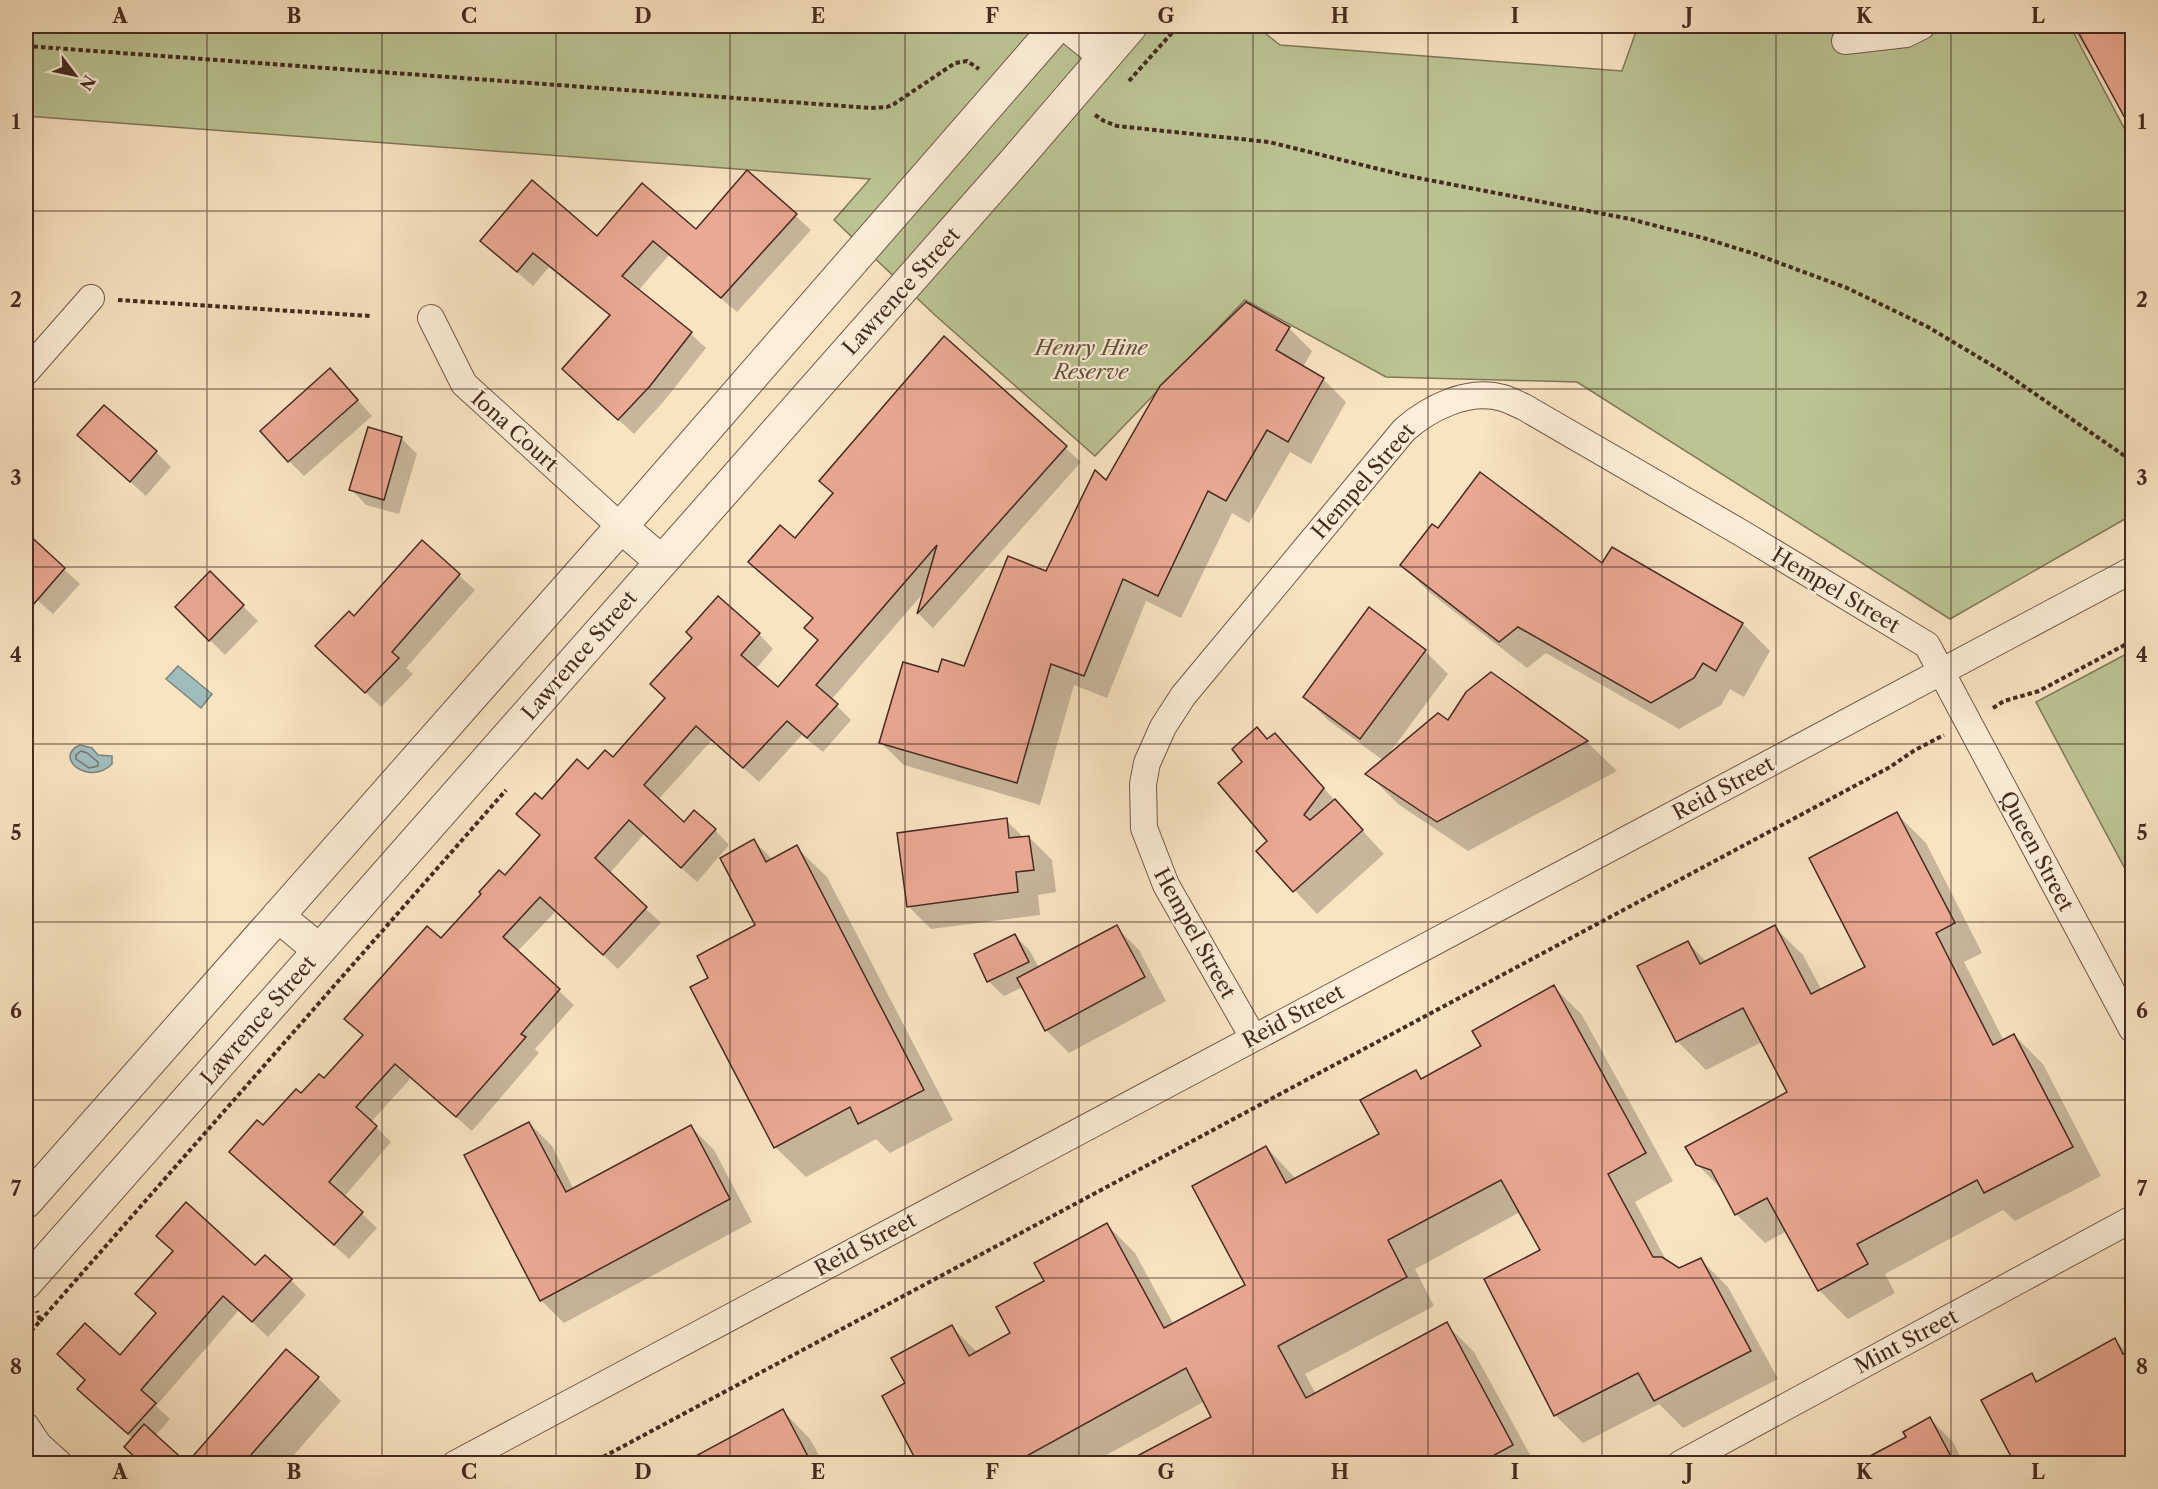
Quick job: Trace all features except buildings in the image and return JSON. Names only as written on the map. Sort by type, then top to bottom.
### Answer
[{"type":"street","points":[[26,1202],[621,527],[1057,26]]},
{"type":"street","points":[[1068,26],[1105,56]]},
{"type":"street","name":"Lawrence Street","points":[[26,1283],[1015,161],[1131,26]]},
{"type":"street","points":[[1845,41],[1906,34],[1922,26]]},
{"type":"street","points":[[26,372],[91,298]]},
{"type":"street","name":"Iona Court","points":[[431,318],[464,384],[621,527]]},
{"type":"street","name":"Hempel Street","points":[[1253,1037],[1166,885],[1150,847],[1144,828],[1143,784],[1147,763],[1163,727],[1183,696],[1404,430],[1418,417],[1440,406],[1483,396],[1502,398],[1524,407],[1743,534],[1927,645],[1941,673]]},
{"type":"street","points":[[621,527],[661,561]]},
{"type":"street","name":"Reid Street","points":[[455,1464],[2133,570]]},
{"type":"street","name":"Queen Street","points":[[1941,673],[2133,1029]]},
{"type":"street","points":[[278,916],[319,950]]},
{"type":"street","name":"Mint Street","points":[[1680,1464],[2133,1219]]},
{"type":"street","points":[[30,1436],[60,1464]]},
{"type":"path","points":[[26,46],[871,108]]},
{"type":"path","points":[[1118,126],[1269,142],[1403,175],[1630,219],[1717,242],[1847,288],[1928,327],[2005,373],[2133,461]]},
{"type":"path","points":[[91,298],[371,316]]},
{"type":"path","points":[[590,1464],[1869,779],[1915,750],[1968,723],[2004,701],[2038,691],[2133,641]]},
{"type":"green space","name":"Henry Hine Reserve","points":[[26,26],[1256,26],[1280,45],[1622,71],[1638,26],[2070,26],[2132,143],[2132,515],[1950,619],[1577,382],[1386,377],[1245,300],[1095,456],[936,316],[834,220],[870,179],[26,116]]},
{"type":"green space","points":[[2132,651],[2132,882],[2036,702]]},
{"type":"water","points":[[178,666],[212,694],[201,708],[166,679]]},
{"type":"water","points":[[80,745],[92,748],[98,755],[112,756],[112,764],[103,770],[93,772],[77,768],[70,756],[72,750]]}]
